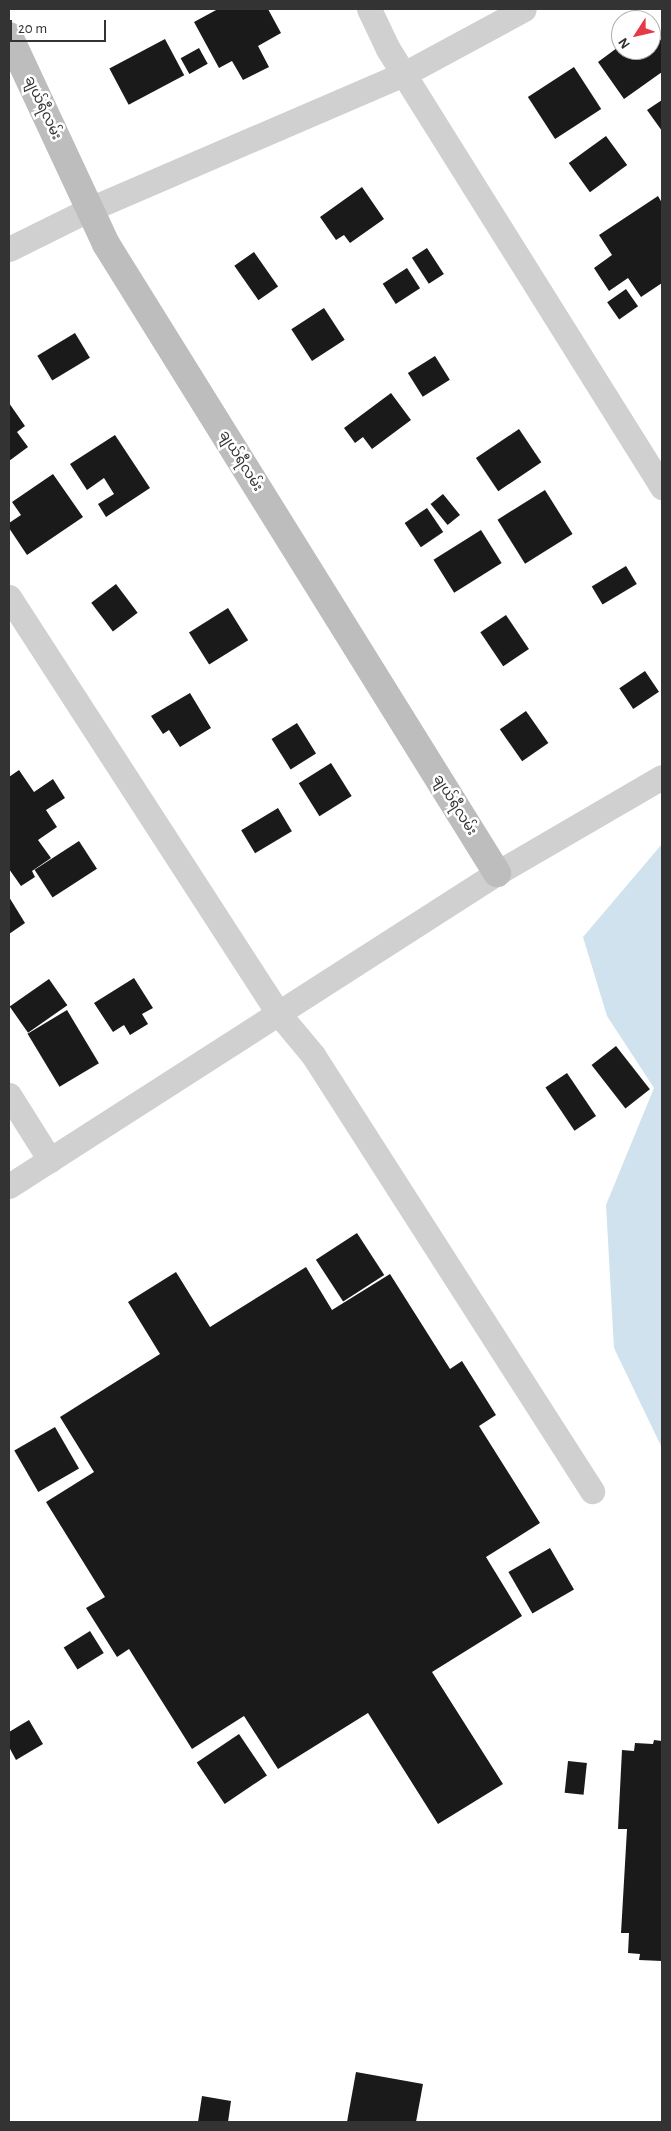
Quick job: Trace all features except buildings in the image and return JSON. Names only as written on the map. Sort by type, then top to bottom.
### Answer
[{"type":"street","points":[[369,9],[388,49],[662,487]]},
{"type":"street","points":[[9,250],[90,209],[404,74],[524,9]]},
{"type":"street","name":"ချယ်ရီလမ်း","points":[[9,36],[106,244],[497,873]]},
{"type":"street","points":[[9,597],[278,1014],[313,1055],[592,1491]]},
{"type":"street","points":[[9,1186],[497,873],[662,777]]},
{"type":"street","points":[[9,1095],[50,1160]]},
{"type":"water","points":[[662,844],[662,1448],[614,1348],[606,1205],[654,1088],[607,1016],[583,937]]}]
